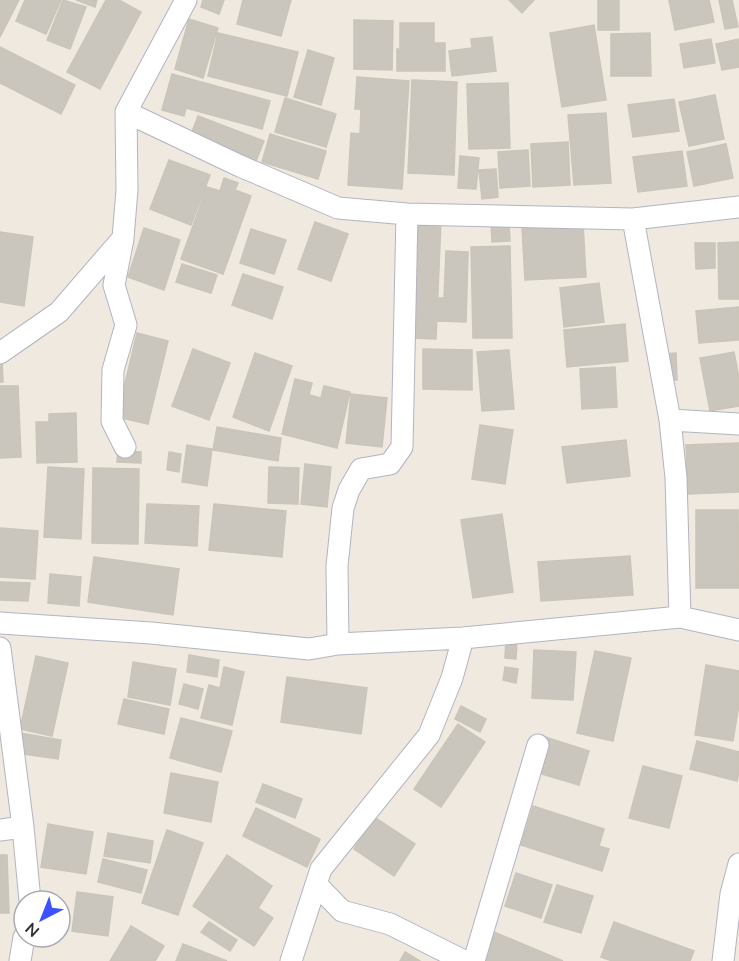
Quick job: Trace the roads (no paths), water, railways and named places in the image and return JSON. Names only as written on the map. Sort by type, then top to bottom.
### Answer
[{"type":"street","points":[[125,447],[112,421],[113,370],[126,324],[114,285],[123,238],[127,190],[126,112],[186,0]]},
{"type":"street","points":[[126,112],[240,166],[338,208],[407,214],[633,219],[739,207]]},
{"type":"street","points":[[338,644],[337,567],[343,508],[349,490],[361,469],[390,464],[402,447],[407,214]]},
{"type":"street","points":[[633,219],[670,420],[676,478],[680,617]]},
{"type":"street","points":[[0,353],[60,312],[123,238]]},
{"type":"street","points":[[670,420],[739,424]]},
{"type":"street","points":[[0,623],[151,633],[309,649],[338,644],[463,638],[680,617],[739,630]]},
{"type":"street","points":[[291,961],[321,869],[429,735],[452,678],[463,638]]},
{"type":"street","points":[[0,648],[29,889]]},
{"type":"street","points":[[474,961],[538,745]]},
{"type":"street","points":[[0,830],[23,827]]},
{"type":"street","points":[[723,961],[731,894],[739,864]]},
{"type":"street","points":[[317,885],[342,911],[390,924],[464,961]]}]
